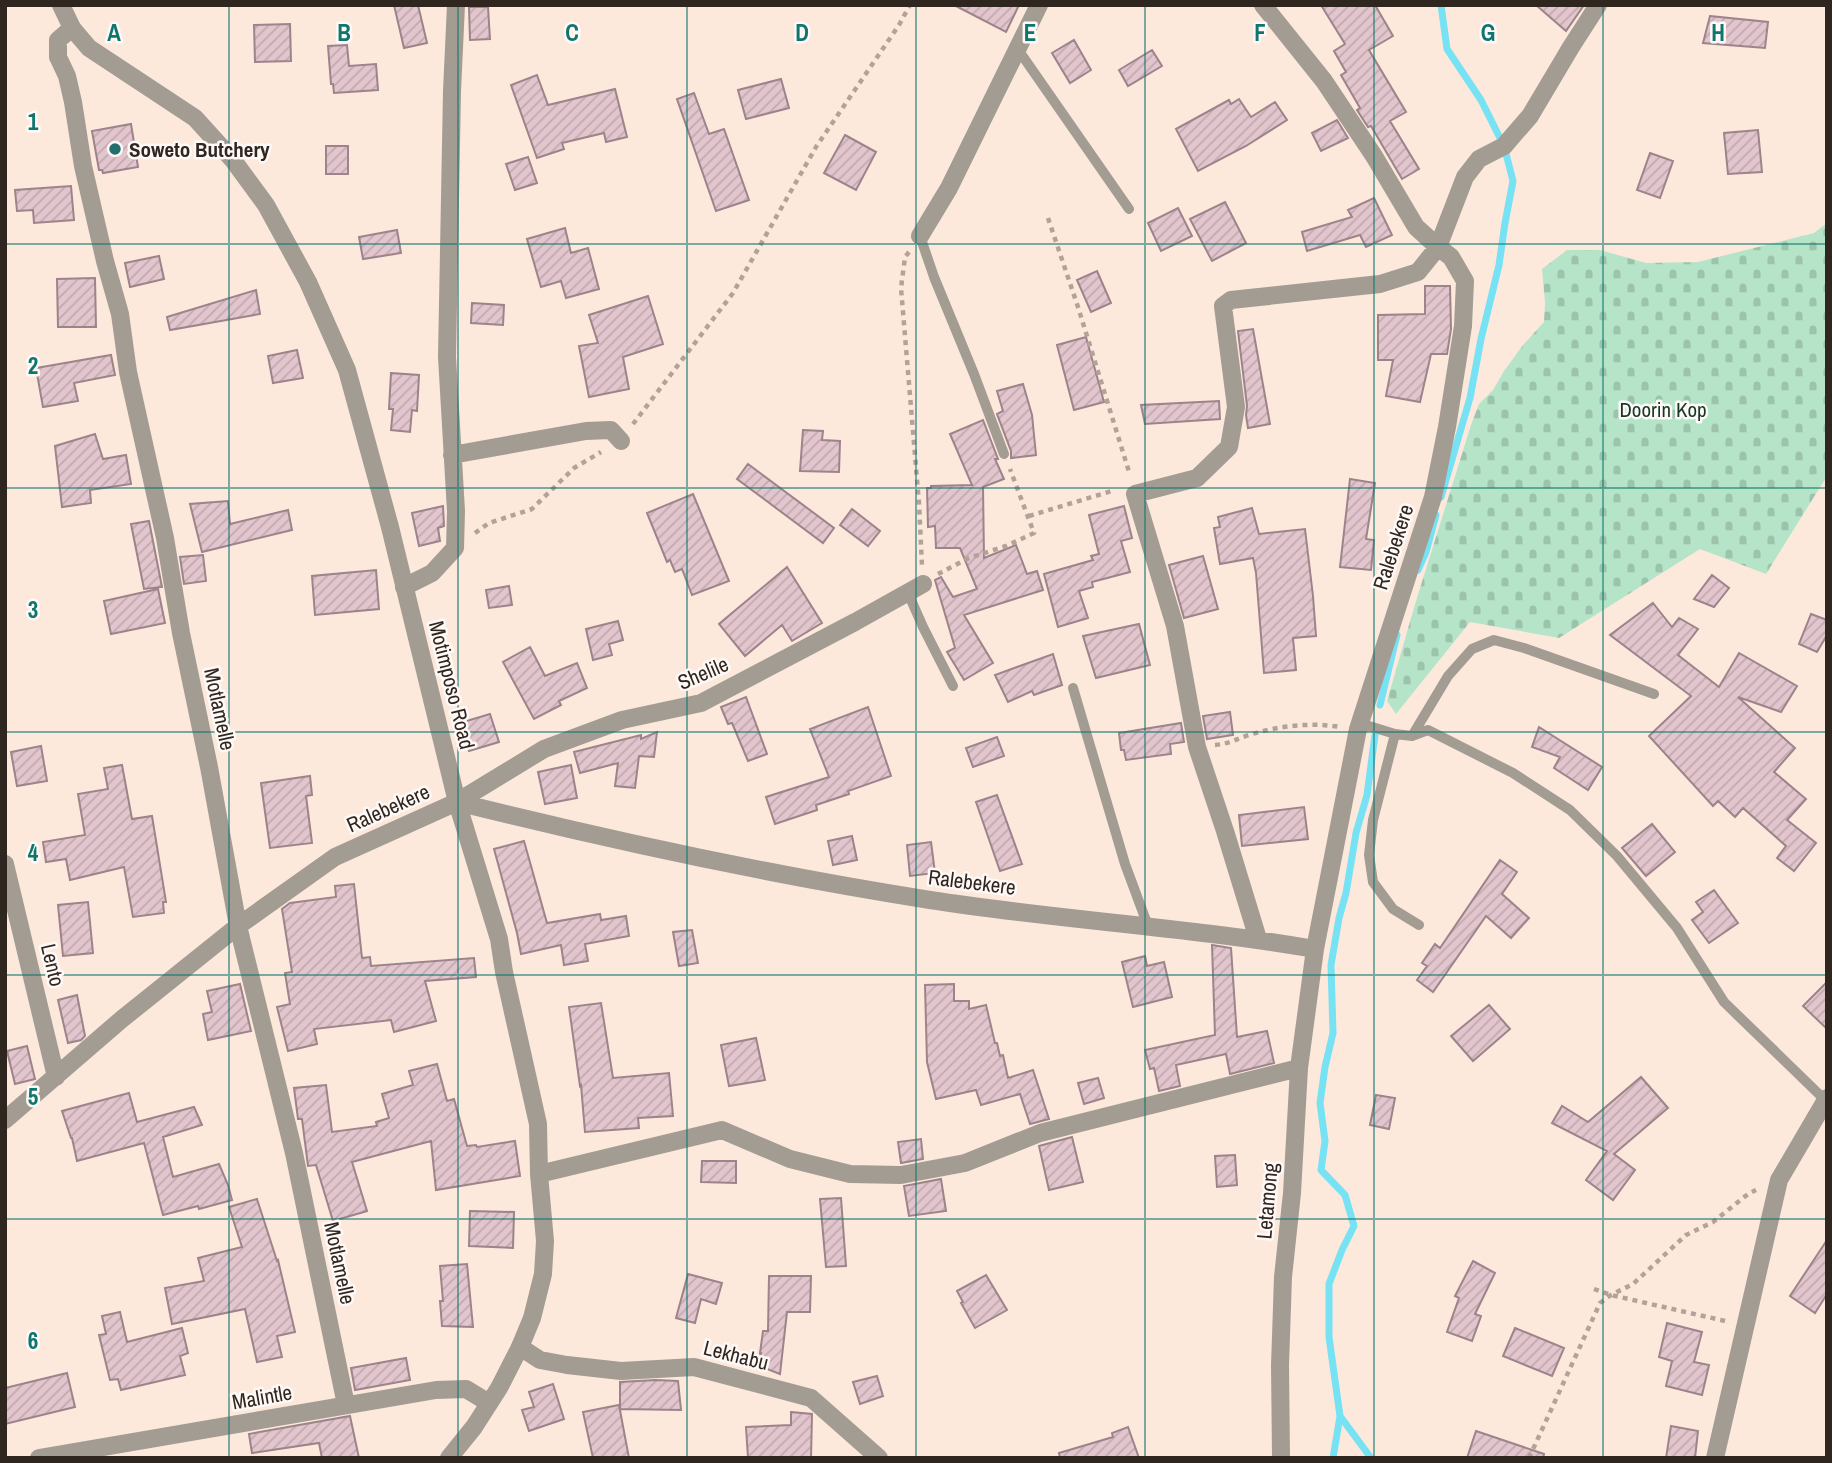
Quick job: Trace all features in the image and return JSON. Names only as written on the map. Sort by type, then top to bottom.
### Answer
[{"type":"street","name":"Motimposo Road","points":[[61,5],[72,28],[89,48],[195,118],[233,160],[266,205],[308,282],[346,370],[404,587],[457,802],[499,939],[538,1124],[545,1241],[543,1274],[520,1347],[499,1388],[474,1427],[449,1458]]},
{"type":"street","points":[[404,587],[432,573],[455,548],[456,511],[447,357],[456,5]]},
{"type":"street","points":[[920,236],[949,188],[1039,5]]},
{"type":"street","name":"Ralebekere","points":[[5,1120],[122,1019],[239,926],[335,857],[457,802],[722,863],[932,900],[1315,948],[1358,729],[1433,497],[1463,326],[1465,281],[1451,257],[1416,227],[1374,156],[1331,92],[1264,5]]},
{"type":"street","points":[[1258,939],[1197,747],[1175,626],[1132,490],[1196,478],[1230,447],[1236,407],[1223,306],[1231,300],[1380,284],[1418,272],[1438,247],[1465,177],[1479,159],[1503,146],[1530,116],[1598,5]]},
{"type":"street","name":"Motlamelle","points":[[72,28],[58,40],[58,57],[67,76],[83,166],[120,314],[128,372],[165,538],[239,926],[294,1153],[345,1405]]},
{"type":"street","points":[[452,455],[586,431],[611,430],[621,441]]},
{"type":"street","name":"Shelile","points":[[457,802],[544,748],[622,720],[701,703],[915,589]]},
{"type":"street","name":"Lento","points":[[5,864],[55,1077]]},
{"type":"street","name":"Letamong","points":[[1281,1458],[1283,1277],[1292,1193],[1299,1068],[1315,948]]},
{"type":"street","points":[[539,1174],[722,1130],[790,1159],[850,1174],[901,1175],[965,1163],[1040,1133],[1299,1068]]},
{"type":"street","points":[[1715,1458],[1779,1180],[1826,1099]]},
{"type":"street","name":"Lekhabu","points":[[520,1347],[540,1360],[581,1367],[621,1371],[694,1367],[811,1398],[879,1458]]},
{"type":"street","name":"Malintle","points":[[38,1458],[436,1390],[466,1389],[489,1403]]},
{"type":"lane","points":[[1017,48],[1129,209]]},
{"type":"lane","points":[[920,236],[1004,454]]},
{"type":"lane","points":[[915,589],[923,627],[954,686]]},
{"type":"lane","points":[[1412,736],[1448,676],[1472,649],[1494,640],[1654,694]]},
{"type":"lane","points":[[1073,688],[1125,864],[1148,926]]},
{"type":"lane","points":[[1358,729],[1369,726],[1412,736],[1428,730],[1513,773],[1570,810],[1617,856],[1677,928],[1724,1002],[1826,1099]]},
{"type":"lane","points":[[1395,734],[1373,821],[1369,855],[1373,882],[1393,909],[1419,925]]},
{"type":"path","points":[[455,548],[489,523],[533,509],[574,468],[621,441],[733,293],[817,147],[910,5]]},
{"type":"path","points":[[1029,516],[1132,490],[1130,474],[1048,218]]},
{"type":"path","points":[[915,589],[919,503],[901,288],[905,257],[920,236]]},
{"type":"path","points":[[915,589],[942,571],[1034,533],[1004,454]]},
{"type":"path","points":[[1197,747],[1226,744],[1252,734],[1321,723],[1358,729]]},
{"type":"path","points":[[1529,1458],[1600,1303],[1633,1284],[1686,1235],[1713,1222],[1748,1194],[1779,1180]]},
{"type":"path","points":[[1594,1289],[1747,1325]]},
{"type":"green space","name":"Doorin Kop","points":[[1827,223],[1827,476],[1766,574],[1700,549],[1559,638],[1470,622],[1396,714],[1387,701],[1471,425],[1479,404],[1493,390],[1523,345],[1544,322],[1542,269],[1567,250],[1600,250],[1646,263],[1698,262],[1814,233]]},
{"type":"building","points":[[394,5],[418,5],[427,43],[404,48]]},
{"type":"building","points":[[954,5],[1019,5],[1006,32]]},
{"type":"building","points":[[1321,5],[1375,5],[1393,36],[1369,50],[1406,112],[1390,121],[1419,169],[1402,179],[1371,126],[1368,127],[1357,110],[1360,108],[1341,75],[1346,72],[1334,51],[1345,44]]},
{"type":"building","points":[[1536,5],[1584,5],[1566,31]]},
{"type":"building","points":[[469,7],[488,7],[490,39],[470,40]]},
{"type":"building","points":[[1710,16],[1768,22],[1765,48],[1703,43]]},
{"type":"building","points":[[290,24],[291,61],[255,62],[254,25]]},
{"type":"building","points":[[1074,40],[1091,70],[1070,83],[1052,53]]},
{"type":"building","points":[[347,45],[349,66],[376,64],[378,90],[334,93],[328,46]]},
{"type":"building","points":[[1152,50],[1162,66],[1128,86],[1119,70]]},
{"type":"building","points":[[537,75],[548,105],[615,89],[627,137],[606,142],[604,133],[562,143],[564,149],[537,158],[511,85]]},
{"type":"building","points":[[781,79],[789,108],[746,119],[738,90]]},
{"type":"building","points":[[694,93],[709,134],[724,129],[749,200],[716,211],[677,99]]},
{"type":"building","points":[[1239,99],[1251,117],[1275,102],[1287,120],[1246,146],[1198,171],[1176,129],[1229,100],[1231,104]]},
{"type":"building","points":[[1337,120],[1348,138],[1321,151],[1312,133]]},
{"type":"building","name":"Soweto Butchery","points":[[131,124],[138,167],[103,173],[99,170],[92,131]]},
{"type":"building","points":[[1758,130],[1762,172],[1728,174],[1724,133]]},
{"type":"building","points":[[845,135],[876,152],[856,190],[824,173]]},
{"type":"building","points":[[326,146],[348,146],[348,174],[326,174]]},
{"type":"building","points":[[1650,153],[1673,161],[1660,198],[1637,190]]},
{"type":"building","points":[[528,157],[537,183],[515,190],[506,164]]},
{"type":"building","points":[[71,186],[74,220],[34,223],[33,210],[17,211],[15,190]]},
{"type":"building","points":[[1374,198],[1392,235],[1366,247],[1360,235],[1307,251],[1302,232],[1352,217],[1348,210]]},
{"type":"building","points":[[1225,202],[1246,243],[1212,261],[1190,219]]},
{"type":"building","points":[[1178,208],[1192,236],[1161,251],[1148,223]]},
{"type":"building","points":[[565,228],[571,253],[588,248],[599,289],[566,298],[561,281],[541,287],[527,239]]},
{"type":"building","points":[[397,230],[401,253],[363,259],[359,237]]},
{"type":"building","points":[[159,256],[164,279],[130,287],[125,263]]},
{"type":"building","points":[[1097,271],[1111,303],[1091,312],[1077,280]]},
{"type":"building","points":[[95,278],[96,327],[58,327],[57,279]]},
{"type":"building","points":[[1425,286],[1450,286],[1451,329],[1447,354],[1431,354],[1420,402],[1386,396],[1393,360],[1378,360],[1378,315],[1425,314]]},
{"type":"building","points":[[256,290],[260,314],[170,330],[167,317]]},
{"type":"building","points":[[648,296],[663,344],[623,357],[629,389],[589,397],[579,346],[598,343],[589,315]]},
{"type":"building","points":[[472,303],[504,305],[503,325],[471,323]]},
{"type":"building","points":[[1253,329],[1270,424],[1248,428],[1238,331]]},
{"type":"building","points":[[1086,337],[1104,402],[1074,410],[1057,345]]},
{"type":"building","points":[[297,350],[303,378],[273,383],[268,356]]},
{"type":"building","points":[[111,355],[115,375],[74,383],[78,401],[43,407],[36,368]]},
{"type":"building","points":[[391,373],[419,375],[417,411],[412,410],[410,432],[391,430]]},
{"type":"building","points":[[1023,384],[1032,415],[1036,455],[1011,458],[1011,451],[997,414],[1003,411],[997,391]]},
{"type":"building","points":[[1219,401],[1220,419],[1145,424],[1141,405]]},
{"type":"building","points":[[983,420],[1004,479],[983,487],[984,558],[1016,545],[1027,574],[1037,571],[1043,590],[964,615],[993,663],[964,680],[947,652],[955,648],[935,580],[941,577],[953,597],[977,589],[960,548],[936,548],[935,526],[928,527],[927,488],[972,485],[950,434]]},
{"type":"building","points":[[803,430],[823,431],[822,440],[840,441],[839,472],[800,471]]},
{"type":"building","points":[[95,434],[103,459],[126,455],[131,484],[90,490],[91,503],[62,507],[55,446]]},
{"type":"building","points":[[748,464],[834,528],[823,543],[737,479]]},
{"type":"building","points":[[1350,479],[1375,483],[1366,539],[1374,540],[1371,570],[1340,567]]},
{"type":"building","points":[[693,494],[729,581],[692,595],[682,569],[675,572],[670,560],[667,562],[647,513]]},
{"type":"building","points":[[228,501],[230,524],[288,510],[292,530],[202,552],[190,504]]},
{"type":"building","points":[[443,506],[444,526],[438,528],[440,541],[419,546],[412,513]]},
{"type":"building","points":[[1124,506],[1132,538],[1121,541],[1130,572],[1092,582],[1093,587],[1079,591],[1088,618],[1058,627],[1044,574],[1093,560],[1091,556],[1099,554],[1089,515]]},
{"type":"building","points":[[1252,508],[1259,534],[1305,529],[1316,636],[1293,638],[1296,670],[1264,673],[1253,558],[1220,564],[1214,528],[1220,527],[1218,517]]},
{"type":"building","points":[[852,509],[880,531],[868,546],[840,525]]},
{"type":"building","points":[[149,521],[162,587],[144,589],[131,524]]},
{"type":"building","points":[[203,555],[206,581],[184,584],[180,557]]},
{"type":"building","points":[[1203,556],[1218,609],[1184,618],[1169,565]]},
{"type":"building","points":[[787,567],[822,623],[792,641],[782,625],[745,656],[719,624]]},
{"type":"building","points":[[376,570],[379,609],[315,615],[312,576]]},
{"type":"building","points":[[1712,575],[1729,588],[1714,607],[1694,599]]},
{"type":"building","points":[[509,586],[512,605],[489,608],[486,590]]},
{"type":"building","points":[[158,589],[165,623],[111,634],[104,601]]},
{"type":"building","points":[[1653,603],[1672,627],[1679,618],[1698,629],[1678,655],[1719,687],[1739,653],[1797,686],[1781,712],[1738,697],[1795,748],[1774,772],[1806,799],[1787,820],[1816,843],[1794,871],[1777,858],[1786,846],[1743,808],[1735,817],[1718,801],[1713,806],[1649,736],[1691,696],[1610,635]]},
{"type":"building","points":[[1811,614],[1827,620],[1827,635],[1817,652],[1799,644]]},
{"type":"building","points":[[618,621],[623,640],[609,644],[612,655],[593,660],[586,629]]},
{"type":"building","points":[[1139,624],[1150,665],[1096,678],[1083,636]]},
{"type":"building","points":[[530,647],[545,676],[577,663],[587,688],[559,701],[561,705],[534,719],[503,662]]},
{"type":"building","points":[[1053,654],[1062,685],[1034,695],[1032,691],[1008,702],[995,675]]},
{"type":"building","points":[[746,697],[767,754],[748,761],[732,723],[728,724],[721,707]]},
{"type":"building","points":[[868,707],[891,776],[816,805],[817,810],[775,824],[766,797],[829,777],[810,729]]},
{"type":"building","points":[[1230,712],[1233,735],[1207,739],[1203,716]]},
{"type":"building","points":[[490,714],[499,742],[469,751],[460,723]]},
{"type":"building","points":[[1181,723],[1184,742],[1170,744],[1171,754],[1126,760],[1124,750],[1121,750],[1119,733]]},
{"type":"building","points":[[1539,727],[1602,767],[1588,790],[1554,768],[1560,757],[1532,747]]},
{"type":"building","points":[[657,732],[654,757],[639,756],[635,788],[615,786],[618,763],[580,773],[574,752],[641,735],[641,739]]},
{"type":"building","points":[[997,737],[1004,756],[973,767],[966,748]]},
{"type":"building","points":[[41,746],[47,781],[17,786],[11,752]]},
{"type":"building","points":[[122,765],[132,819],[152,816],[166,902],[163,902],[164,913],[133,917],[124,867],[70,880],[66,859],[46,862],[43,842],[85,835],[78,794],[108,789],[104,768]]},
{"type":"building","points":[[571,765],[577,798],[545,804],[538,772]]},
{"type":"building","points":[[310,776],[312,795],[306,796],[312,843],[270,848],[261,783]]},
{"type":"building","points":[[997,795],[1022,864],[1000,871],[976,802]]},
{"type":"building","points":[[1304,807],[1308,839],[1242,846],[1239,815]]},
{"type":"building","points":[[1652,824],[1675,852],[1646,876],[1622,848]]},
{"type":"building","points":[[852,836],[857,860],[833,865],[828,841]]},
{"type":"building","points":[[524,841],[547,923],[600,914],[601,920],[626,916],[629,936],[585,944],[588,961],[564,965],[561,945],[521,954],[494,849]]},
{"type":"building","points":[[931,842],[935,873],[910,876],[907,845]]},
{"type":"building","points":[[1500,860],[1517,872],[1502,894],[1529,918],[1511,938],[1486,916],[1433,992],[1417,980],[1427,966],[1422,963],[1435,944],[1440,948]]},
{"type":"building","points":[[354,884],[362,958],[370,957],[371,966],[474,958],[476,977],[425,981],[436,1021],[394,1032],[391,1020],[314,1029],[317,1044],[288,1051],[277,1007],[290,1004],[285,973],[292,972],[282,909],[290,903],[336,897],[335,886]]},
{"type":"building","points":[[1714,890],[1738,923],[1709,943],[1692,920],[1703,912],[1696,902]]},
{"type":"building","points":[[88,902],[93,953],[63,956],[58,905]]},
{"type":"building","points":[[692,930],[698,963],[679,966],[673,932]]},
{"type":"building","points":[[1212,945],[1231,948],[1237,1037],[1267,1031],[1274,1063],[1230,1074],[1226,1054],[1176,1065],[1180,1086],[1159,1091],[1154,1068],[1150,1069],[1145,1050],[1215,1035]]},
{"type":"building","points":[[1145,956],[1147,966],[1164,962],[1172,997],[1133,1007],[1122,962]]},
{"type":"building","points":[[1827,982],[1827,1029],[1803,1006]]},
{"type":"building","points":[[240,984],[251,1031],[208,1040],[203,1014],[212,1012],[207,991]]},
{"type":"building","points":[[954,984],[954,1001],[969,1001],[969,1009],[986,1005],[995,1043],[1000,1056],[1003,1055],[1008,1078],[1033,1070],[1049,1119],[1030,1124],[1020,1094],[981,1105],[976,1090],[936,1099],[927,1062],[925,985]]},
{"type":"building","points":[[77,995],[85,1036],[81,1040],[68,1043],[58,1000]]},
{"type":"building","points":[[601,1003],[613,1078],[669,1073],[673,1116],[638,1118],[639,1128],[585,1132],[569,1007]]},
{"type":"building","points":[[1489,1005],[1510,1029],[1473,1061],[1451,1036]]},
{"type":"building","points":[[756,1038],[765,1080],[729,1086],[721,1045]]},
{"type":"building","points":[[27,1046],[35,1079],[15,1084],[7,1051]]},
{"type":"building","points":[[437,1064],[447,1101],[454,1099],[467,1146],[515,1141],[520,1176],[436,1190],[431,1141],[352,1162],[367,1211],[333,1221],[316,1165],[308,1166],[302,1119],[298,1119],[294,1088],[326,1085],[332,1132],[377,1126],[376,1122],[389,1118],[382,1094],[413,1085],[409,1071]]},
{"type":"building","points":[[1641,1077],[1668,1108],[1614,1154],[1635,1170],[1613,1200],[1586,1180],[1607,1151],[1552,1123],[1562,1106],[1588,1122]]},
{"type":"building","points":[[1098,1078],[1104,1098],[1084,1104],[1078,1083]]},
{"type":"building","points":[[129,1093],[137,1122],[194,1107],[202,1125],[163,1137],[173,1177],[219,1164],[232,1200],[163,1215],[144,1143],[77,1161],[62,1111]]},
{"type":"building","points":[[1376,1095],[1395,1098],[1389,1129],[1370,1125]]},
{"type":"building","points":[[1072,1137],[1083,1182],[1049,1190],[1039,1146]]},
{"type":"building","points":[[921,1139],[923,1159],[901,1163],[898,1142]]},
{"type":"building","points":[[1235,1155],[1237,1185],[1217,1187],[1215,1156]]},
{"type":"building","points":[[702,1161],[736,1161],[736,1183],[701,1182]]},
{"type":"building","points":[[941,1179],[946,1211],[909,1216],[904,1186]]},
{"type":"building","points":[[841,1198],[846,1266],[826,1267],[820,1199]]},
{"type":"building","points":[[257,1199],[278,1260],[295,1332],[277,1336],[282,1357],[257,1362],[245,1309],[172,1324],[165,1288],[204,1281],[198,1258],[242,1247],[229,1207]]},
{"type":"building","points":[[470,1211],[514,1212],[513,1248],[469,1246]]},
{"type":"building","points":[[1827,1240],[1827,1294],[1815,1313],[1790,1296]]},
{"type":"building","points":[[1473,1261],[1495,1273],[1475,1314],[1481,1316],[1472,1341],[1447,1332],[1459,1298],[1455,1296]]},
{"type":"building","points":[[467,1264],[473,1327],[442,1326],[440,1266]]},
{"type":"building","points":[[688,1274],[722,1283],[716,1304],[701,1299],[695,1323],[676,1318]]},
{"type":"building","points":[[986,1275],[1007,1310],[975,1328],[957,1291]]},
{"type":"building","points":[[769,1276],[811,1276],[810,1312],[787,1312],[780,1374],[757,1365],[763,1331],[768,1331]]},
{"type":"building","points":[[120,1312],[127,1342],[182,1328],[188,1353],[180,1356],[185,1375],[121,1390],[118,1379],[110,1380],[99,1335],[106,1334],[102,1316]]},
{"type":"building","points":[[1667,1323],[1702,1332],[1694,1362],[1709,1365],[1702,1395],[1666,1386],[1672,1361],[1659,1357]]},
{"type":"building","points":[[1515,1328],[1564,1348],[1552,1376],[1503,1356]]},
{"type":"building","points":[[406,1358],[410,1380],[355,1390],[351,1368]]},
{"type":"building","points":[[67,1373],[75,1407],[5,1424],[5,1388]]},
{"type":"building","points":[[877,1376],[883,1396],[860,1404],[853,1382]]},
{"type":"building","points":[[678,1381],[681,1410],[620,1409],[620,1382]]},
{"type":"building","points":[[553,1384],[564,1419],[529,1431],[522,1410],[534,1407],[529,1392]]},
{"type":"building","points":[[619,1405],[629,1458],[593,1458],[583,1412]]},
{"type":"building","points":[[791,1412],[812,1414],[811,1458],[748,1458],[746,1427],[791,1425]]},
{"type":"building","points":[[350,1416],[359,1458],[322,1458],[319,1443],[252,1453],[249,1434]]},
{"type":"building","points":[[1671,1426],[1698,1431],[1695,1458],[1666,1458]]},
{"type":"building","points":[[1128,1427],[1139,1458],[1060,1458],[1059,1453],[1113,1437],[1112,1433]]},
{"type":"building","points":[[1476,1431],[1544,1454],[1543,1458],[1467,1458]]},
{"type":"waterway","points":[[1441,5],[1447,49],[1481,100],[1504,146],[1513,181],[1499,265],[1470,398],[1441,497]]},
{"type":"waterway","points":[[1418,570],[1436,515]]},
{"type":"waterway","points":[[1380,705],[1397,635]]},
{"type":"waterway","points":[[1333,1458],[1340,1416],[1329,1337],[1329,1284],[1354,1226],[1345,1195],[1321,1170],[1325,1141],[1320,1103],[1333,1033],[1331,965],[1356,833],[1367,795],[1375,735]]},
{"type":"waterway","points":[[1340,1416],[1371,1458]]},
{"type":"place","name":"Soweto Butchery","points":[[115,149]]}]
